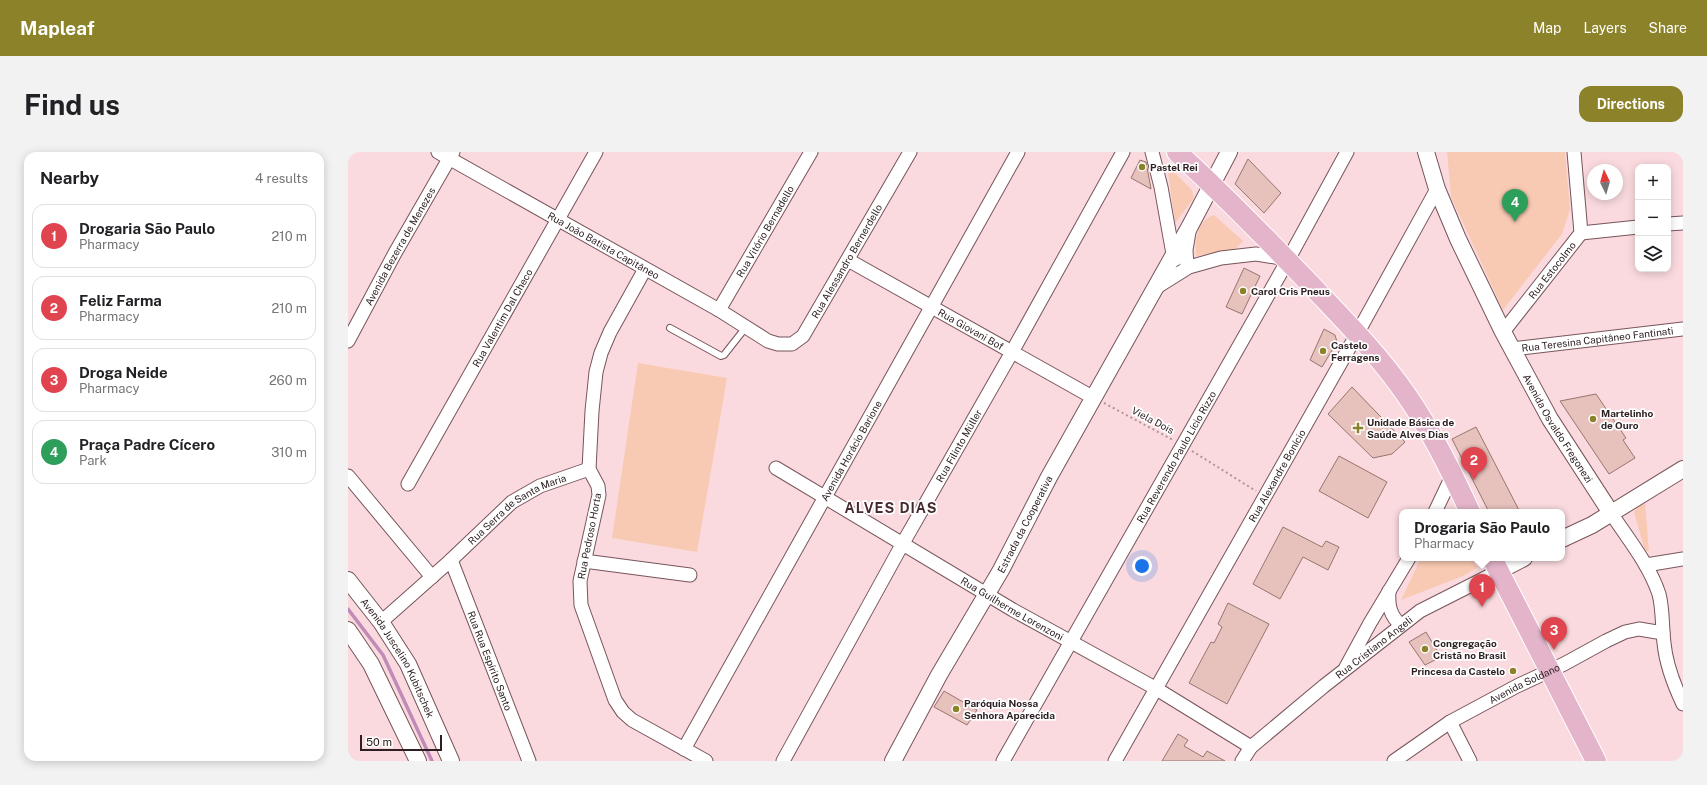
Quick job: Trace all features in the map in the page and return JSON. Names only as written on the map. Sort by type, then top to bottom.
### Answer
[{"type":"main road","points":[[1177,152],[1288,260],[1357,334],[1404,392],[1423,419],[1453,474],[1469,509]]},
{"type":"main road","points":[[1496,565],[1596,761]]},
{"type":"street","name":"Rua Valentim Dal Checo","points":[[408,484],[596,152]]},
{"type":"street","name":"Rua Vitório Bernadello","points":[[720,310],[811,152]]},
{"type":"street","name":"Rua Alessandro Bernerdello","points":[[768,341],[778,344],[792,344],[803,336],[910,152]]},
{"type":"street","name":"Avenida Horácio Barione","points":[[684,749],[1018,152]]},
{"type":"street","name":"Rua Filinto Müller","points":[[783,761],[903,543],[1012,352],[1123,152]]},
{"type":"street","points":[[1152,152],[1164,202],[1173,254],[1180,262],[1188,266],[1221,258],[1256,254],[1288,260]]},
{"type":"street","name":"Estrada da Cooperativa","points":[[893,761],[939,675],[1001,570],[1049,477],[1190,226],[1229,152]]},
{"type":"street","name":"Avenida Osvaldo Fregonezi","points":[[1426,152],[1437,189],[1458,239],[1512,349],[1550,419],[1646,565],[1659,596],[1665,650],[1678,679],[1683,704]]},
{"type":"street","name":"Rua Estocolmo","points":[[1503,332],[1581,234],[1574,152]]},
{"type":"street","name":"Rua Reverendo Paulo Lício Rizzo","points":[[1003,761],[1073,641],[1288,260],[1346,153]]},
{"type":"street","name":"Rua João Batista Capitâneo","points":[[447,154],[557,220],[720,310],[768,341]]},
{"type":"street","name":"Avenida Bezerra de Menezes","points":[[348,341],[447,154]]},
{"type":"street","name":"Rua Alexandre Bonício","points":[[1115,761],[1357,334],[1437,189]]},
{"type":"street","points":[[1671,224],[1683,222]]},
{"type":"street","name":"Estrada da Cooperativa","points":[[1156,287],[1188,266],[1186,250],[1190,226]]},
{"type":"street","points":[[1581,234],[1635,227]]},
{"type":"street","name":"Rua Giovani Bof","points":[[848,260],[1094,398]]},
{"type":"street","points":[[589,469],[593,391],[601,353],[610,332],[645,269]]},
{"type":"street","name":"Rua Teresina Capitâneo Fantinati","points":[[1512,349],[1683,329]]},
{"type":"street","name":"Rua Guilherme Lorenzoni","points":[[776,468],[1014,610],[1073,641],[1155,688],[1251,746]]},
{"type":"street","name":"Rua Serra de Santa Maria","points":[[381,622],[451,560],[512,502],[540,486],[589,469]]},
{"type":"street","name":"Rua Pedroso Horta","points":[[589,469],[598,486],[599,495],[584,561],[579,592],[581,605],[615,700],[623,712],[632,720],[706,761]]},
{"type":"street","points":[[1565,538],[1592,525],[1683,470]]},
{"type":"street","points":[[1436,509],[1453,474]]},
{"type":"street","points":[[348,476],[432,577]]},
{"type":"street","points":[[1646,565],[1683,559]]},
{"type":"street","name":"Rua Rua Espírito Santo","points":[[451,560],[529,761]]},
{"type":"street","points":[[584,561],[690,575]]},
{"type":"street","points":[[1344,670],[1366,628],[1407,561]]},
{"type":"street","name":"Rua Cristiano Angeli","points":[[1242,761],[1251,746],[1401,625],[1420,611],[1496,565],[1512,561]]},
{"type":"street","name":"Avenida Juscelino Kubitschek","points":[[348,580],[381,622],[408,664],[451,761]]},
{"type":"street","points":[[1389,591],[1393,618],[1401,625]]},
{"type":"street","points":[[348,630],[371,664],[418,761]]},
{"type":"street","name":"Avenida Soldano","points":[[1394,761],[1450,722],[1625,632],[1639,630],[1663,633]]},
{"type":"street","points":[[1450,722],[1470,761]]},
{"type":"lane","points":[[670,328],[721,356],[724,356],[746,327]]},
{"type":"path","name":"Viela Dois","points":[[1094,398],[1183,445],[1264,497]]},
{"type":"shaded area","points":[[1447,152],[1565,152],[1570,210],[1562,234],[1503,310],[1451,197]]},
{"type":"shaded area","points":[[1167,165],[1192,190],[1194,198],[1175,223]]},
{"type":"shaded area","points":[[1214,215],[1243,241],[1232,253],[1196,256],[1196,244],[1200,226],[1208,218]]},
{"type":"shaded area","points":[[638,363],[727,378],[697,552],[612,538]]},
{"type":"shaded area","points":[[1645,503],[1649,551],[1645,551],[1634,512],[1637,507]]},
{"type":"shaded area","points":[[1420,561],[1474,561],[1477,568],[1463,576],[1401,600]]},
{"type":"building","points":[[1248,159],[1281,193],[1264,213],[1235,184]]},
{"type":"building","points":[[1140,160],[1146,162],[1151,189],[1131,178]]},
{"type":"building","name":"Carol Cris Pneus","points":[[1244,268],[1260,276],[1242,314],[1226,307]]},
{"type":"building","name":"Castelo Ferragens","points":[[1324,329],[1335,335],[1337,342],[1322,367],[1310,360]]},
{"type":"building","points":[[1352,387],[1405,442],[1392,454],[1373,458],[1328,414]]},
{"type":"building","name":"Martelinho de Ouro","points":[[1596,394],[1626,438],[1623,440],[1635,458],[1609,474],[1560,401]]},
{"type":"building","points":[[1476,427],[1518,509],[1487,509],[1452,439]]},
{"type":"building","points":[[1339,456],[1387,482],[1368,518],[1319,491]]},
{"type":"building","points":[[1283,527],[1322,547],[1326,541],[1339,547],[1328,570],[1303,557],[1280,599],[1253,584]]},
{"type":"building","points":[[1228,603],[1269,624],[1227,704],[1189,683],[1211,642],[1214,643],[1222,627],[1218,624]]},
{"type":"building","name":"Congregação Cristã no Brasil","points":[[1426,632],[1441,657],[1425,665],[1409,642]]},
{"type":"building","name":"Paróquia Nossa Senhora Aparecida","points":[[944,691],[977,710],[967,725],[934,707]]},
{"type":"building","points":[[1178,734],[1188,740],[1184,746],[1203,757],[1207,751],[1225,761],[1162,761]]},
{"type":"waterway","points":[[348,609],[383,655],[432,761]]},
{"type":"place","name":"Pastel Rei","points":[[1142,167]]},
{"type":"place","name":"Praça Padre Cícero","points":[[1515,222]]},
{"type":"place","name":"Carol Cris Pneus","points":[[1243,291]]},
{"type":"place","name":"Castelo Ferragens","points":[[1323,351]]},
{"type":"place","name":"Martelinho de Ouro","points":[[1593,419]]},
{"type":"place","name":"Unidade Básica de Saúde Alves Dias","points":[[1358,428]]},
{"type":"place","name":"Feliz Farma","points":[[1474,480]]},
{"type":"place","name":"Drogaria São Paulo","points":[[1482,607]]},
{"type":"place","name":"Congregação Cristã no Brasil","points":[[1425,649]]},
{"type":"place","name":"Droga Neide","points":[[1554,650]]},
{"type":"place","name":"Princesa da Castelo","points":[[1513,671]]},
{"type":"place","name":"Paróquia Nossa Senhora Aparecida","points":[[956,709]]},
{"type":"district","name":"ALVES DIAS","points":[[891,508]]}]
